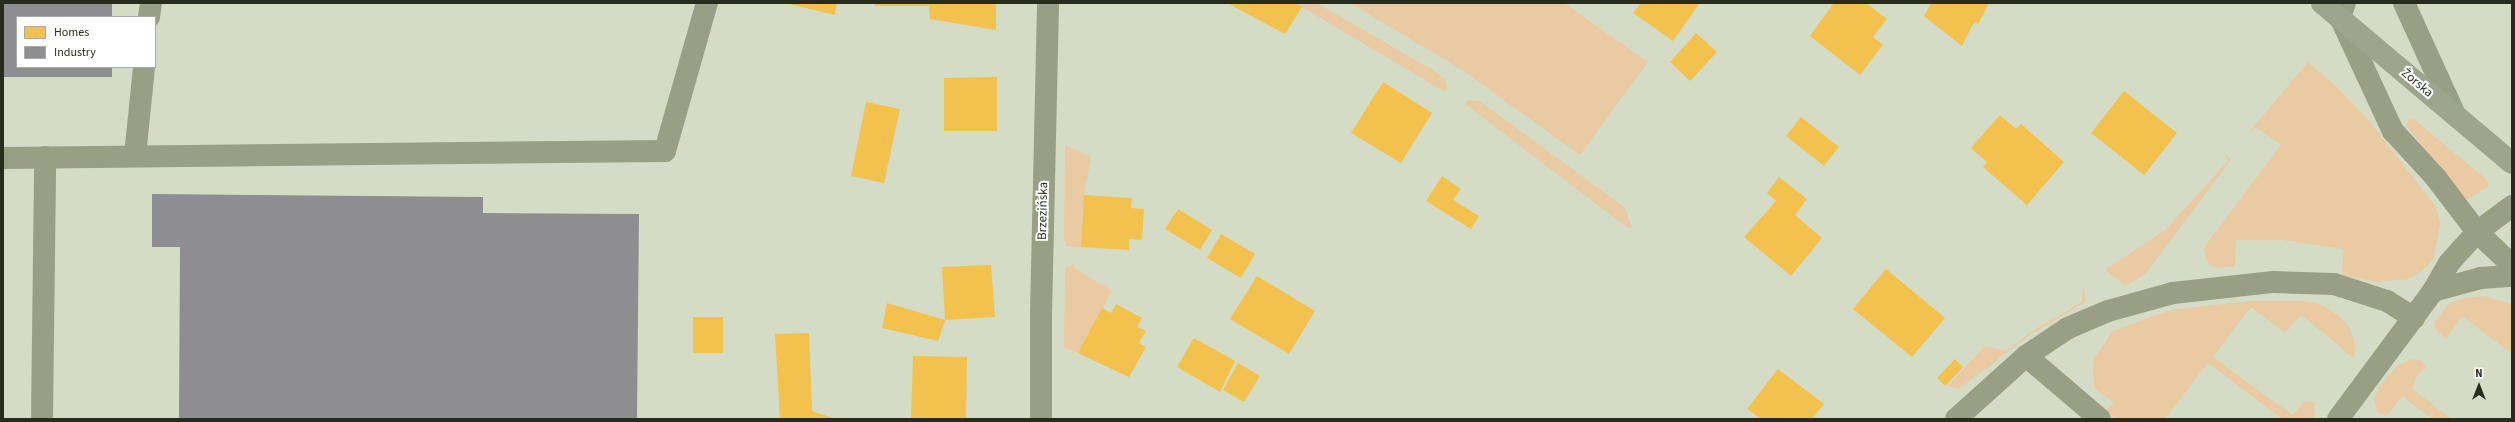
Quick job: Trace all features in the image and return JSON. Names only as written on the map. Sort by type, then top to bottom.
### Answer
[{"type":"main road","name":"Żorska","points":[[2322,3],[2343,10],[2455,115],[2512,163]]},
{"type":"street","points":[[150,16],[151,3]]},
{"type":"street","points":[[3,158],[665,151],[707,3]]},
{"type":"street","name":"Brzezińska","points":[[1041,419],[1041,314],[1048,3]]},
{"type":"street","points":[[2358,3],[2343,10],[2394,131],[2436,178],[2477,232],[2512,265]]},
{"type":"street","points":[[2404,3],[2455,115]]},
{"type":"street","points":[[135,156],[144,68]]},
{"type":"street","points":[[42,419],[45,158]]},
{"type":"street","points":[[2338,419],[2414,318],[2449,263],[2477,232],[2512,206]]},
{"type":"street","points":[[2433,290],[2481,278],[2512,276]]},
{"type":"street","points":[[1956,419],[2026,356],[2068,328],[2108,311],[2173,293],[2231,285],[2272,282],[2334,284],[2387,301],[2414,318]]},
{"type":"street","points":[[2026,356],[2100,419]]},
{"type":"shaded area","points":[[1295,3],[1317,3],[1431,69],[1445,79],[1447,89],[1445,92]]},
{"type":"shaded area","points":[[1350,3],[1564,3],[1648,62],[1580,155],[1464,71]]},
{"type":"shaded area","points":[[2308,62],[2333,83],[2367,118],[2436,207],[2440,224],[2434,258],[2423,270],[2409,279],[2377,282],[2342,275],[2344,249],[2282,240],[2236,240],[2235,266],[2218,268],[2210,265],[2206,260],[2204,249],[2208,242],[2281,145],[2256,127],[2246,136]]},
{"type":"shaded area","points":[[1468,100],[1480,101],[1625,208],[1632,228],[1628,228],[1465,104]]},
{"type":"shaded area","points":[[2409,119],[2415,120],[2486,179],[2489,186],[2469,199],[2463,198],[2406,125]]},
{"type":"shaded area","points":[[1065,145],[1091,157],[1084,195],[1081,247],[1067,246],[1064,240]]},
{"type":"shaded area","points":[[2223,152],[2231,160],[2146,273],[2126,286],[2105,270],[2165,230],[2228,161]]},
{"type":"shaded area","points":[[1074,264],[1073,267],[1112,291],[1078,353],[1064,347],[1065,268]]},
{"type":"shaded area","points":[[2083,285],[2086,302],[2030,335],[1959,389],[1947,386],[1985,346],[2006,351],[2029,333],[2082,302]]},
{"type":"shaded area","points":[[2484,296],[2512,304],[2512,354],[2462,316],[2446,339],[2436,330],[2434,322],[2448,305],[2460,299]]},
{"type":"shaded area","points":[[2251,301],[2303,301],[2322,305],[2339,316],[2348,325],[2355,343],[2354,359],[2302,315],[2285,333],[2251,307],[2213,357],[2292,415],[2304,402],[2315,402],[2314,419],[2282,419],[2208,363],[2165,419],[2118,419],[2106,411],[2114,403],[2095,389],[2093,374],[2094,359],[2113,331],[2170,310]]},
{"type":"shaded area","points":[[2412,359],[2421,361],[2426,368],[2417,376],[2412,389],[2452,419],[2432,419],[2402,396],[2387,416],[2377,412],[2374,399],[2379,387],[2397,366]]},
{"type":"building: Homes","points":[[785,3],[837,3],[835,15]]},
{"type":"building: Homes","points":[[875,3],[996,3],[996,30],[930,19],[929,6],[875,6]]},
{"type":"building: Homes","points":[[1227,3],[1295,3],[1302,7],[1285,34]]},
{"type":"building: Homes","points":[[1641,3],[1700,3],[1673,41],[1633,13]]},
{"type":"building: Homes","points":[[1834,3],[1866,3],[1887,19],[1873,37],[1883,45],[1860,75],[1810,36]]},
{"type":"building: Homes","points":[[1931,3],[1989,3],[1978,24],[1974,22],[1962,46],[1924,16]]},
{"type":"building: Homes","points":[[1696,33],[1717,52],[1690,81],[1670,62]]},
{"type":"building: Homes","points":[[997,77],[997,131],[944,131],[944,78]]},
{"type":"building: Homes","points":[[1383,82],[1432,113],[1401,163],[1351,133]]},
{"type":"building: Homes","points":[[2124,91],[2177,133],[2144,175],[2091,133]]},
{"type":"building: Homes","points":[[866,102],[900,109],[884,183],[851,176]]},
{"type":"building: Homes","points":[[2000,115],[2016,129],[2021,124],[2064,162],[2027,205],[1983,167],[1987,162],[1971,148]]},
{"type":"building: Homes","points":[[1801,117],[1839,147],[1824,166],[1786,136]]},
{"type":"building: Homes","points":[[1442,176],[1461,189],[1453,200],[1479,216],[1471,229],[1426,201]]},
{"type":"building: Homes","points":[[1779,177],[1807,199],[1795,215],[1822,238],[1791,276],[1744,237],[1776,201],[1767,193]]},
{"type":"building: Homes","points":[[1084,195],[1132,198],[1131,208],[1144,209],[1142,240],[1129,239],[1129,250],[1081,247]]},
{"type":"building: Homes","points":[[1178,209],[1212,230],[1200,250],[1165,229]]},
{"type":"building: Homes","points":[[1221,234],[1255,254],[1241,278],[1207,258]]},
{"type":"building: Homes","points":[[991,265],[995,317],[945,320],[942,267]]},
{"type":"building: Homes","points":[[1886,269],[1945,318],[1912,357],[1853,309]]},
{"type":"building: Homes","points":[[1257,276],[1315,311],[1289,354],[1230,319]]},
{"type":"building: Homes","points":[[887,303],[945,320],[938,341],[882,328]]},
{"type":"building: Homes","points":[[1116,304],[1142,318],[1137,327],[1146,331],[1139,343],[1146,347],[1129,377],[1078,353],[1102,308],[1111,313]]},
{"type":"building: Homes","points":[[693,317],[723,317],[723,353],[693,353]]},
{"type":"building: Homes","points":[[809,333],[812,411],[836,419],[780,419],[775,334]]},
{"type":"building: Homes","points":[[1194,338],[1235,361],[1220,392],[1177,367]]},
{"type":"building: Homes","points":[[913,356],[967,357],[966,419],[911,419]]},
{"type":"building: Homes","points":[[1955,359],[1963,367],[1945,386],[1937,378]]},
{"type":"building: Homes","points":[[1238,363],[1260,376],[1244,402],[1223,390]]},
{"type":"building: Homes","points":[[1778,369],[1824,404],[1812,419],[1761,419],[1747,409]]},
{"type":"building: Industry","points":[[3,3],[112,3],[112,16],[16,16],[16,68],[112,68],[112,77],[3,77]]},
{"type":"building: Industry","points":[[152,194],[483,197],[483,213],[639,214],[637,419],[179,419],[180,247],[152,247]]}]
